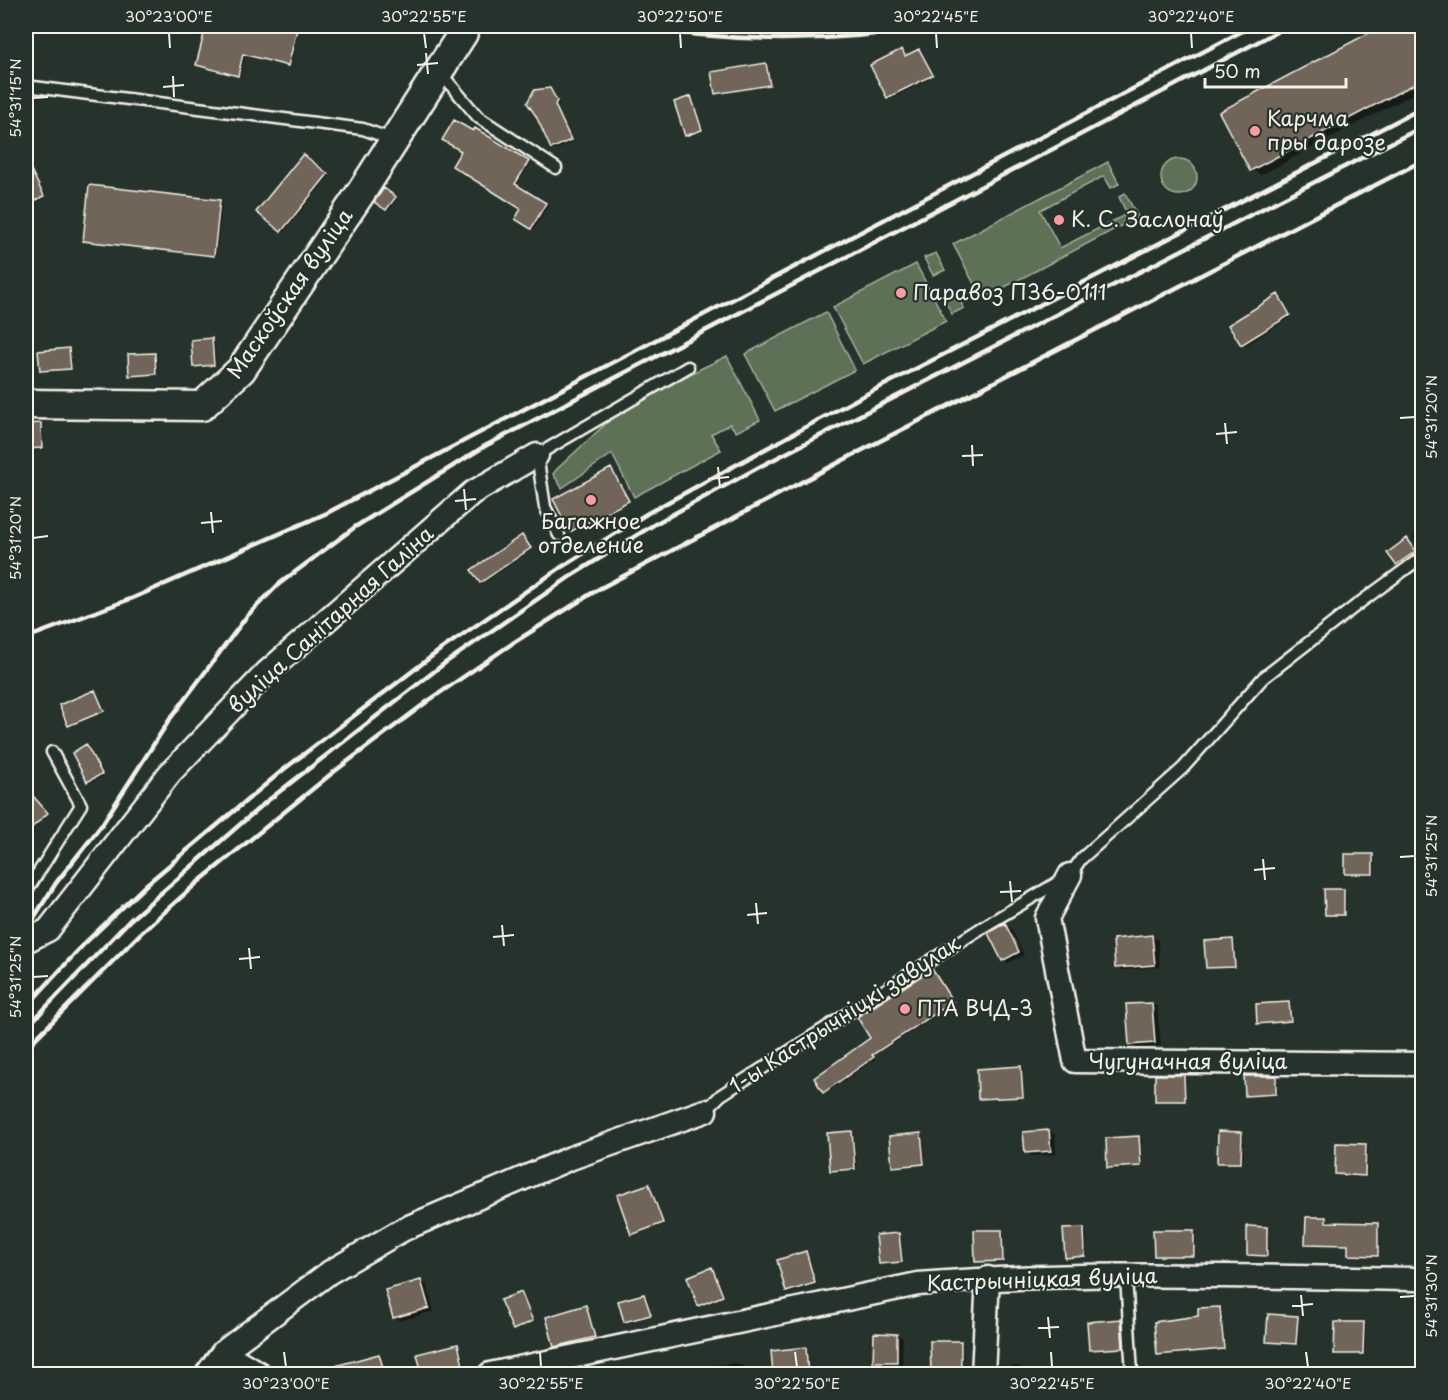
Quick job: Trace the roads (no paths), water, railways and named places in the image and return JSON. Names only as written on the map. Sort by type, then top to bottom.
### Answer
[{"type":"street","name":"Маскоўская вуліца","points":[[26,404],[202,406],[242,370],[395,140],[463,33],[464,26]]},
{"type":"street","name":"вуліца Санітарная Галіна","points":[[26,941],[48,930],[171,773],[266,673],[472,493],[537,455]]},
{"type":"street","name":"Чугуначная вуліца","points":[[1070,875],[1047,918],[1075,1061],[1422,1064]]},
{"type":"street","name":"1-ы Кастрычніцкі завулак","points":[[207,1374],[223,1352],[330,1272],[404,1229],[571,1158],[705,1111]]},
{"type":"street","name":"Кастрычніцкая вуліца","points":[[490,1374],[918,1284],[987,1278],[1126,1276],[1422,1279]]},
{"type":"street","points":[[983,1374],[987,1278]]},
{"type":"street","points":[[223,1352],[260,1374]]},
{"type":"lane","points":[[439,71],[478,117],[556,168]]},
{"type":"lane","points":[[26,86],[363,129],[395,140]]},
{"type":"lane","points":[[559,535],[544,507],[537,455],[688,368]]},
{"type":"lane","name":"1-ы Кастрычніцкі завулак","points":[[705,1111],[721,1095],[982,927],[1070,875],[1081,860],[1183,768],[1263,678],[1422,557]]},
{"type":"lane","points":[[26,892],[81,806],[52,752]]},
{"type":"lane","points":[[1126,1276],[1132,1374]]},
{"type":"railway","points":[[632,26],[707,36],[783,39],[860,36],[935,26]]},
{"type":"railway","points":[[26,638],[133,598],[327,513],[1252,26]]},
{"type":"railway","points":[[26,930],[56,883],[101,826],[170,719],[247,616],[279,584],[355,527],[485,446],[1288,26]]},
{"type":"railway","points":[[26,1007],[85,943],[148,883],[283,770],[440,650],[560,568],[648,513],[857,399],[1422,108]]},
{"type":"railway","points":[[26,1028],[130,920],[266,802],[445,663],[571,576],[655,524],[763,465],[1422,127]]},
{"type":"railway","points":[[26,1048],[142,932],[197,883],[331,774],[428,701],[513,643],[597,590],[1422,161]]},
{"type":"place","name":"Карчма пры дарозе","points":[[1255,131]]},
{"type":"place","name":"К. С. Заслонаў","points":[[1059,220]]},
{"type":"place","name":"Паравоз П36-0111","points":[[901,293]]},
{"type":"place","name":"Багажное отделение","points":[[591,500]]},
{"type":"place","name":"ПТА ВЧД-3","points":[[905,1009]]}]
